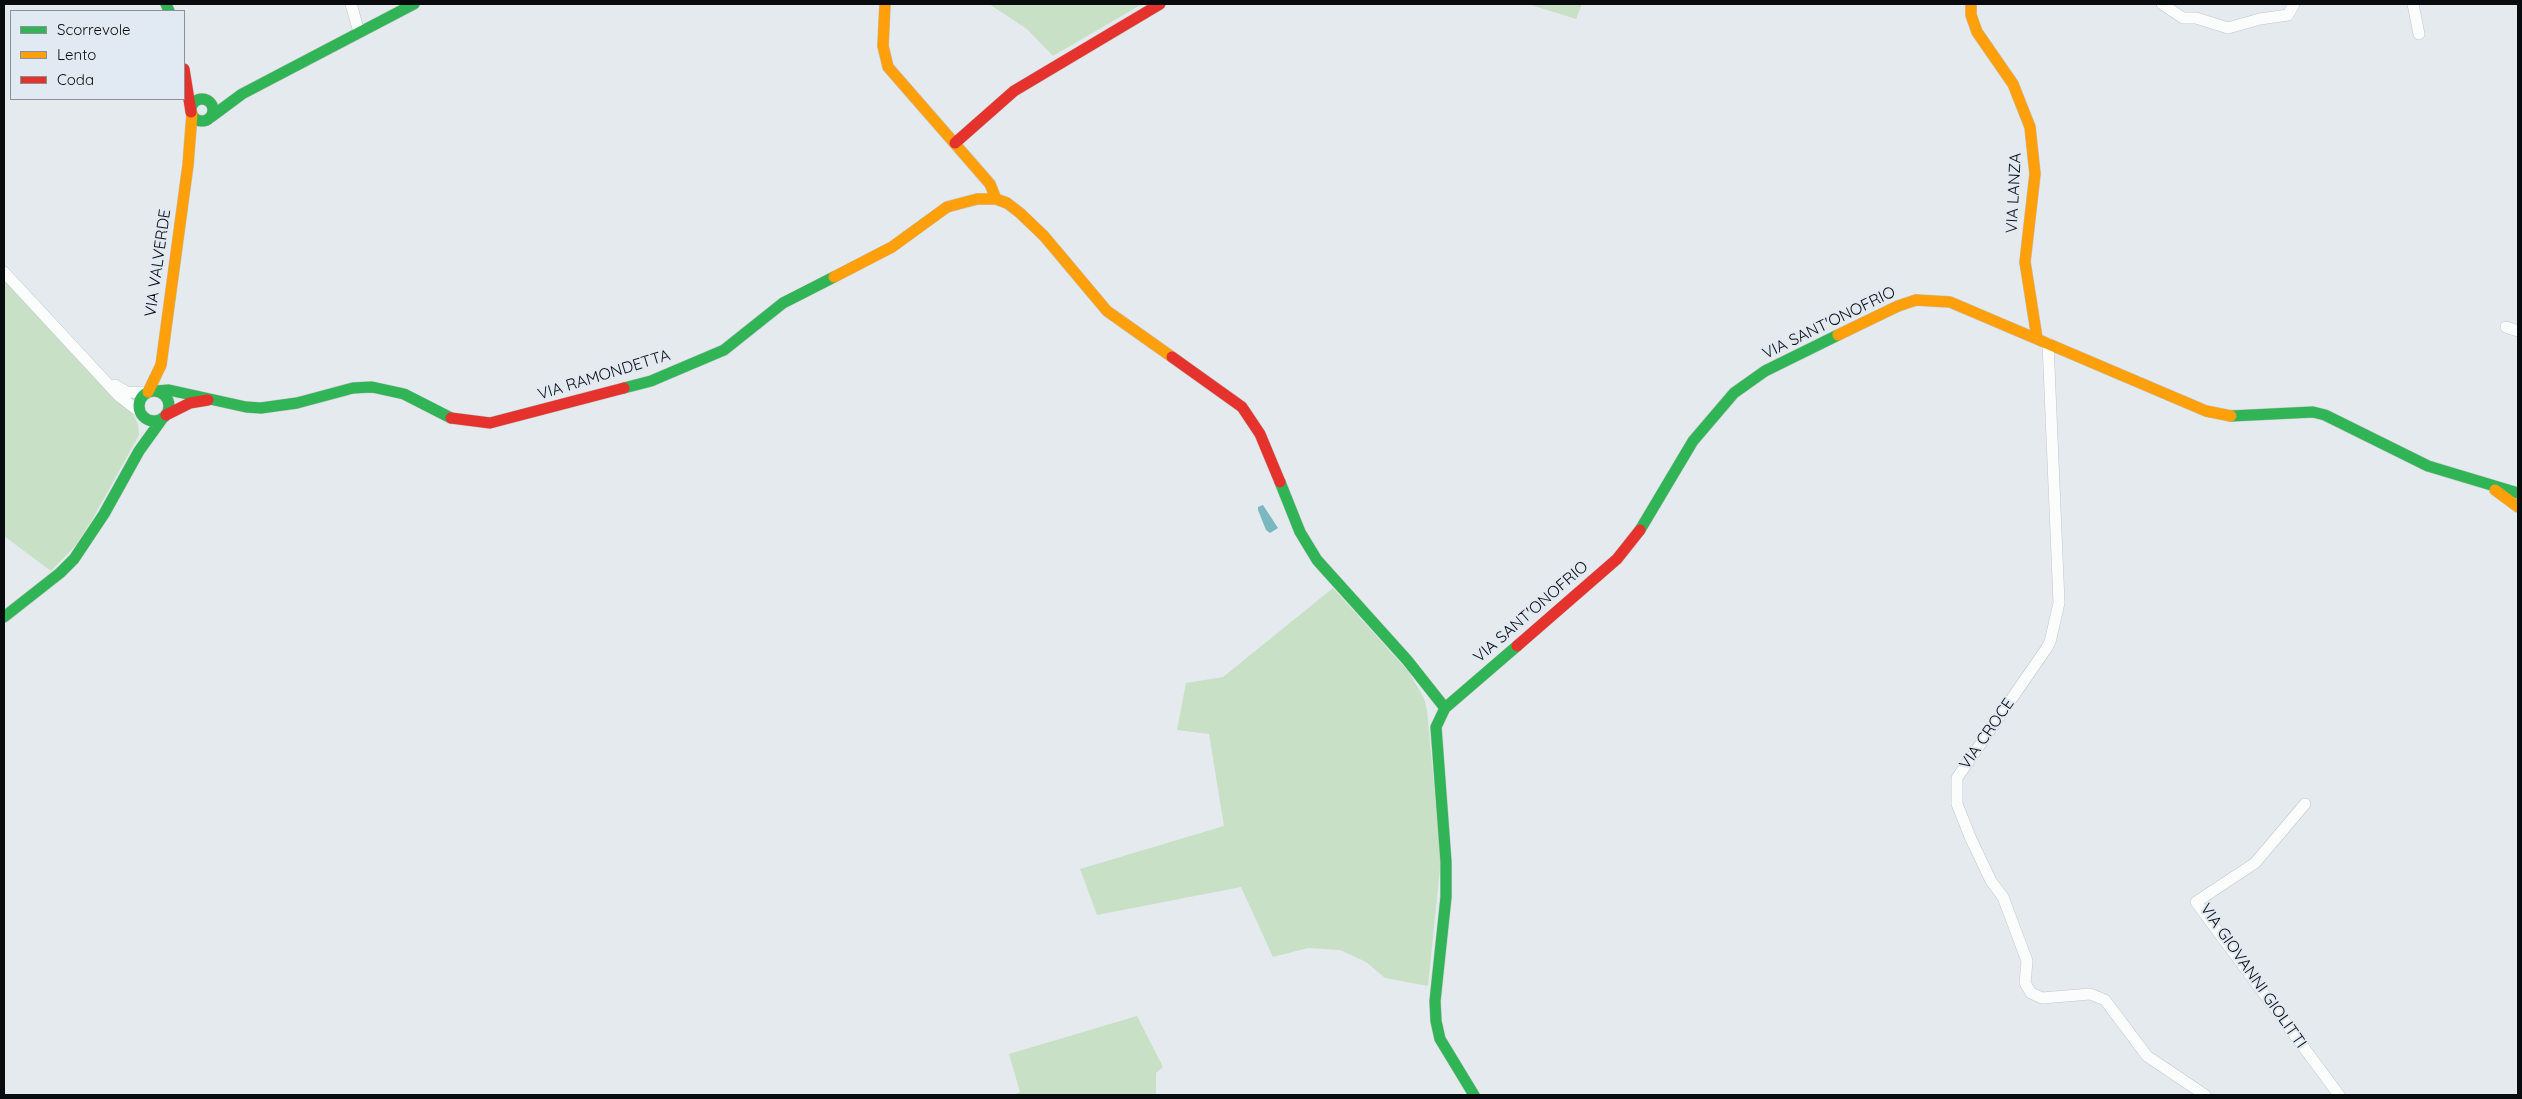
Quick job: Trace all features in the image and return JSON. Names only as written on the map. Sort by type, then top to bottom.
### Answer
[{"type":"main road","points":[[192,113],[200,122],[210,119],[242,94],[414,4]]},
{"type":"main road","points":[[885,4],[883,46],[888,68],[990,184],[996,199],[1007,203],[1020,213],[1044,236],[1107,311],[1242,407],[1260,434],[1300,532],[1317,560],[1407,660],[1445,708],[1436,727],[1446,862],[1446,896],[1435,1001],[1436,1021],[1440,1039],[1474,1095]]},
{"type":"main road","points":[[955,143],[1014,91],[1160,4]]},
{"type":"main road","name":"VIA LANZA","points":[[1971,4],[1971,15],[1977,32],[2013,84],[2030,126],[2035,174],[2026,262],[2028,290],[2042,340]]},
{"type":"main road","points":[[185,66],[194,88],[214,109],[210,119],[199,134],[188,166]]},
{"type":"main road","points":[[185,74],[192,113],[188,166]]},
{"type":"main road","points":[[192,113],[197,100],[242,94]]},
{"type":"main road","name":"VIA VALVERDE","points":[[156,394],[188,166]]},
{"type":"main road","name":"VIA RAMONDETTA","points":[[156,394],[217,399],[246,407],[270,407],[297,404],[339,391],[372,387],[404,394],[442,415],[458,420],[490,423],[512,419],[650,381],[724,350],[783,304],[892,248],[947,207],[977,199],[996,199]]},
{"type":"main road","name":"VIA SANT'ONOFRIO","points":[[1445,708],[1618,559],[1641,529],[1694,441],[1712,416],[1734,393],[1765,371],[1898,306],[1916,300],[1950,302],[2206,411],[2237,417],[2313,412],[2325,415],[2419,462],[2487,485]]},
{"type":"main road","points":[[139,451],[143,436],[139,404],[156,394],[164,417]]},
{"type":"main road","points":[[141,414],[151,421],[164,417],[190,403],[217,399]]},
{"type":"main road","points":[[4,617],[60,573],[74,559],[104,514],[139,451],[164,417]]},
{"type":"main road","points":[[2487,485],[2518,493]]},
{"type":"main road","points":[[2487,485],[2518,507]]},
{"type":"main road","points":[[2504,488],[2518,486]]},
{"type":"street","points":[[351,4],[359,32]]},
{"type":"street","points":[[2162,4],[2183,18],[2200,19],[2228,28],[2260,19],[2288,15],[2294,4]]},
{"type":"street","points":[[2413,4],[2419,34]]},
{"type":"street","points":[[4,272],[120,396],[141,414]]},
{"type":"street","points":[[2506,327],[2518,331]]},
{"type":"street","name":"VIA CROCE","points":[[2042,340],[2059,603],[2050,642],[2046,649],[1957,778],[1957,804],[1964,825],[1991,881],[2003,897],[2027,961],[2025,983],[2031,993],[2042,998],[2090,994],[2106,1000],[2147,1056],[2200,1094]]},
{"type":"street","points":[[103,377],[127,392],[156,394]]},
{"type":"street","name":"VIA GIOVANNI GIOLITTI","points":[[2305,804],[2255,863],[2196,902],[2339,1095]]},
{"type":"green space","points":[[989,4],[1142,4],[1053,56],[1027,29]]},
{"type":"green space","points":[[1528,4],[1582,4],[1576,19]]},
{"type":"green space","points":[[4,280],[132,413],[138,424],[139,435],[92,520],[76,545],[51,571],[4,536]]},
{"type":"green space","points":[[1333,588],[1408,671],[1424,698],[1427,710],[1441,859],[1428,986],[1385,978],[1366,962],[1340,950],[1308,948],[1273,957],[1241,887],[1097,915],[1080,869],[1224,826],[1209,734],[1177,730],[1186,683],[1223,677]]},
{"type":"green space","points":[[1137,1016],[1163,1067],[1156,1073],[1156,1095],[1013,1095],[1020,1092],[1009,1054]]},
{"type":"water","points":[[1263,505],[1278,528],[1270,533],[1266,530],[1258,510],[1258,507]]},
{"type":"traffic: fast","points":[[166,4],[169,10]]},
{"type":"traffic: fast","points":[[211,117],[242,94],[414,4]]},
{"type":"traffic: fast","points":[[202,99],[210,102],[213,110],[210,118],[202,121],[194,118],[191,110],[194,102],[202,99]]},
{"type":"traffic: fast","points":[[624,388],[651,381],[724,350],[783,303],[834,277]]},
{"type":"traffic: fast","points":[[1640,530],[1693,441],[1734,393],[1765,371],[1838,335]]},
{"type":"traffic: fast","points":[[156,391],[169,390],[246,407],[261,408],[297,403],[353,388],[372,387],[404,394],[451,418]]},
{"type":"traffic: fast","points":[[154,391],[165,395],[169,406],[165,417],[154,421],[143,417],[139,406],[143,395],[154,391]]},
{"type":"traffic: fast","points":[[2231,416],[2313,412],[2325,415],[2428,466],[2518,493]]},
{"type":"traffic: fast","points":[[4,617],[60,573],[74,559],[104,514],[139,451],[162,419]]},
{"type":"traffic: fast","points":[[1280,482],[1300,532],[1317,560],[1407,660],[1445,708]]},
{"type":"traffic: fast","points":[[1474,1095],[1440,1039],[1436,1021],[1435,1001],[1446,897],[1446,862],[1436,727],[1445,708],[1517,646]]},
{"type":"traffic: slow","points":[[885,4],[883,46],[888,67],[990,184],[996,199]]},
{"type":"traffic: slow","points":[[1971,4],[1971,15],[1977,32],[2013,84],[2030,127],[2035,174],[2025,262],[2037,338]]},
{"type":"traffic: slow","points":[[148,392],[161,365],[188,165],[192,114]]},
{"type":"traffic: slow","points":[[834,277],[892,247],[947,207],[977,199],[996,199],[1007,203],[1020,213],[1044,236],[1107,311],[1172,357]]},
{"type":"traffic: slow","points":[[1838,335],[1898,306],[1916,300],[1950,302],[2206,411],[2231,416]]},
{"type":"traffic: slow","points":[[2495,490],[2518,507]]},
{"type":"traffic: jam","points":[[955,143],[1014,91],[1160,4]]},
{"type":"traffic: jam","points":[[185,75],[191,112]]},
{"type":"traffic: jam","points":[[1172,357],[1242,407],[1260,434],[1280,482]]},
{"type":"traffic: jam","points":[[451,418],[490,423],[624,388]]},
{"type":"traffic: jam","points":[[166,415],[190,403],[208,400]]},
{"type":"traffic: jam","points":[[1517,646],[1617,559],[1640,530]]}]
